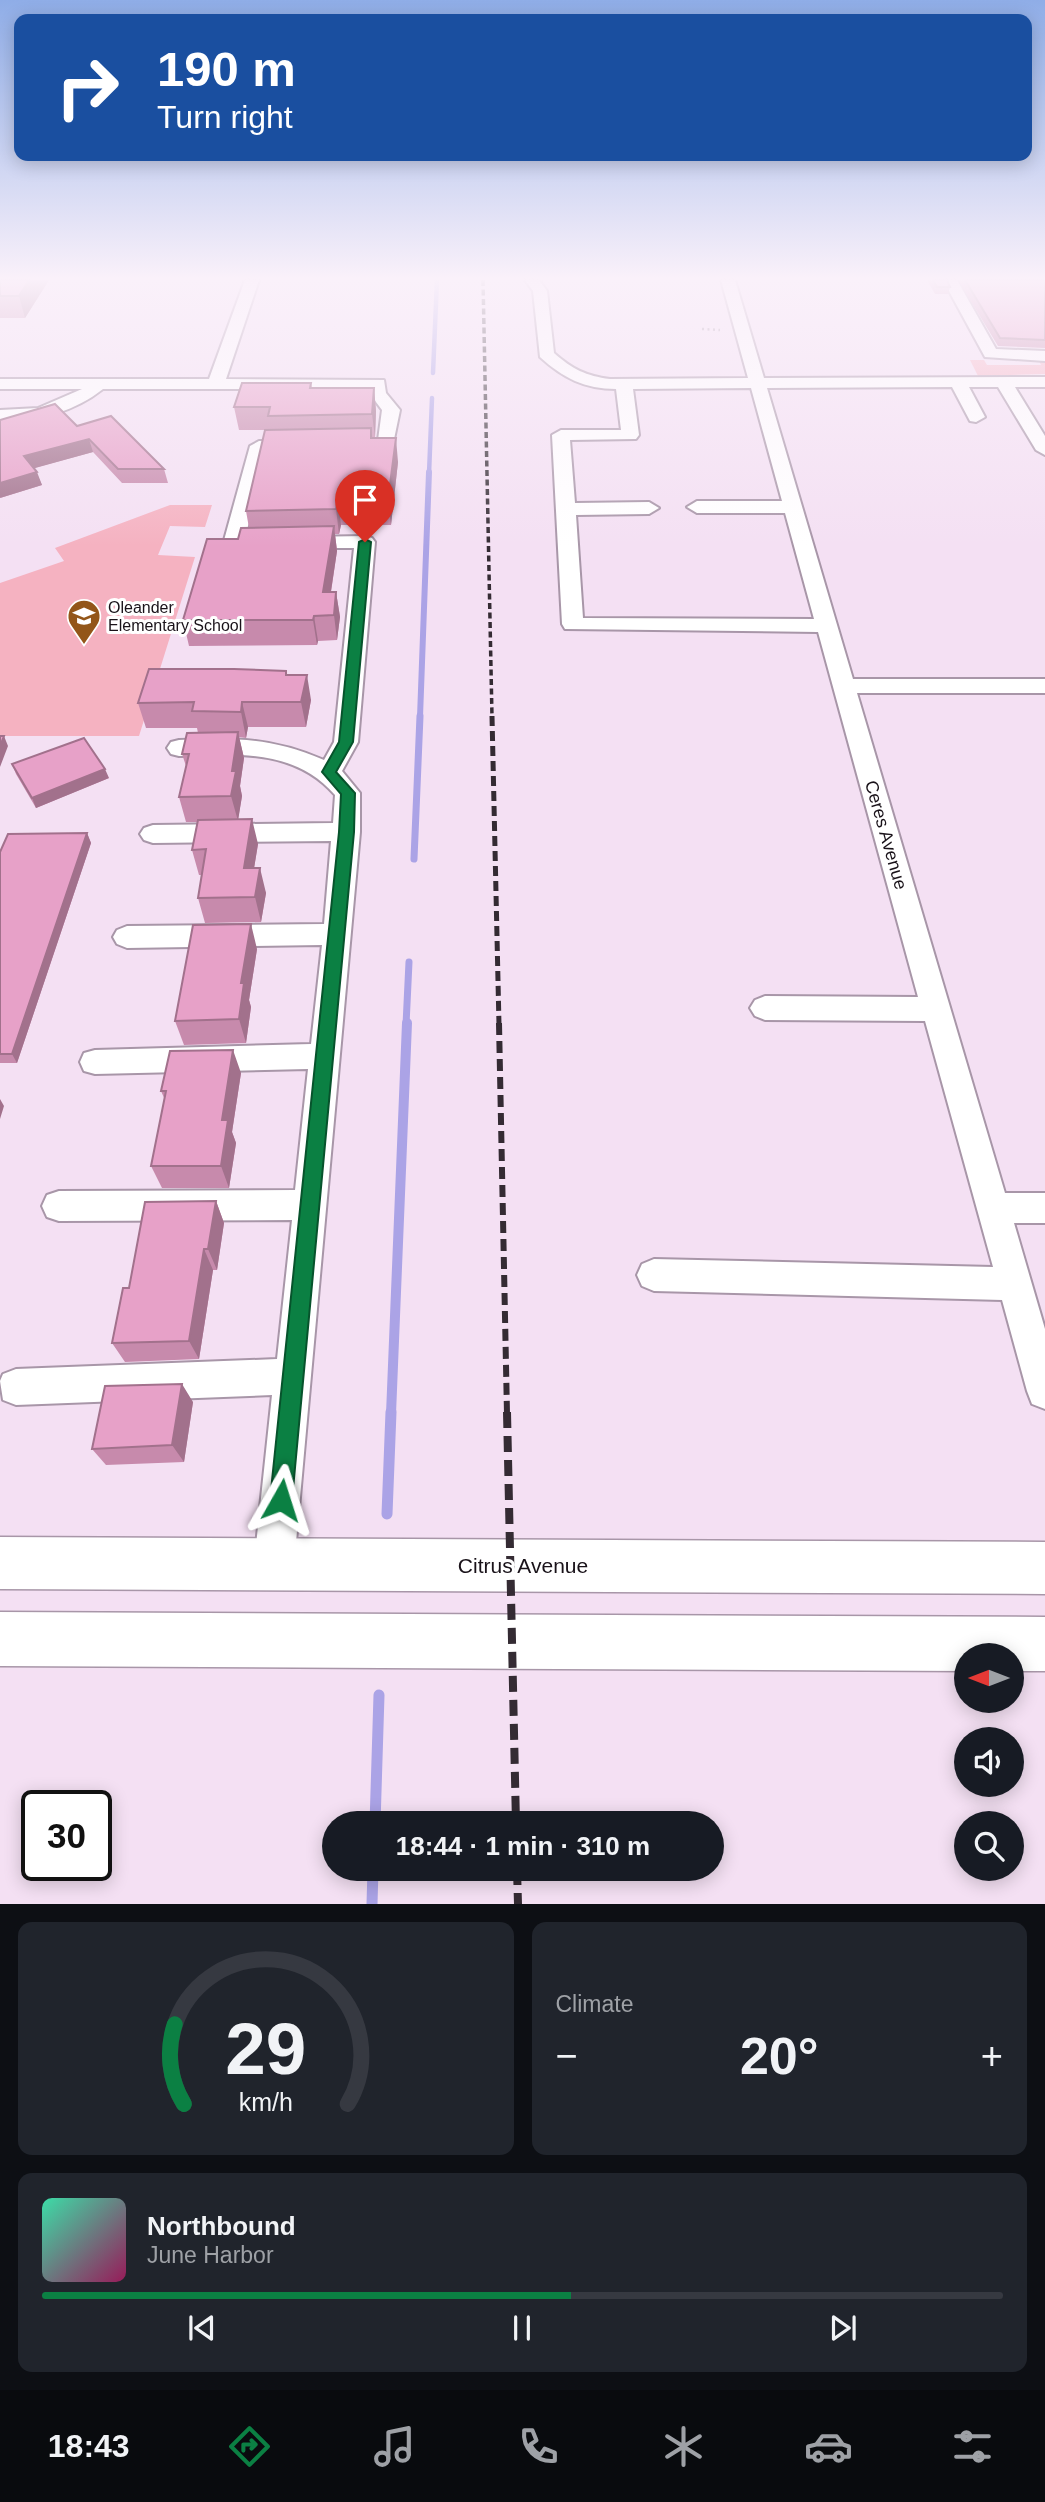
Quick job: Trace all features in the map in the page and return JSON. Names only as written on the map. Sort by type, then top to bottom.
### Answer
[{"type":"main road","name":"Citrus Avenue","points":[[0,1563],[1045,1568]]},
{"type":"main road","points":[[0,1639],[1045,1644]]},
{"type":"street","points":[[216,384],[221,369]]},
{"type":"street","points":[[562,369],[573,378],[624,384],[1045,382]]},
{"type":"street","name":"Ceres Avenue","points":[[754,369],[1045,1391]]},
{"type":"street","points":[[958,383],[976,417]]},
{"type":"street","points":[[1004,383],[1045,450]]},
{"type":"street","points":[[0,384],[378,384],[378,394],[391,410],[386,445],[259,446],[233,544],[365,542],[346,742],[329,772]]},
{"type":"street","points":[[0,415],[13,417],[64,405],[84,397],[99,384]]},
{"type":"street","points":[[624,384],[630,435],[561,435],[573,624],[827,626]]},
{"type":"street","points":[[697,507],[793,507]]},
{"type":"street","points":[[566,509],[649,508]]},
{"type":"street","points":[[843,686],[1045,687]]},
{"type":"street","points":[[179,748],[245,746],[286,753],[329,772],[348,793],[347,832],[274,1564]]},
{"type":"street","points":[[153,834],[347,832]]},
{"type":"street","points":[[127,937],[337,933]]},
{"type":"street","points":[[765,1008],[936,1009]]},
{"type":"street","points":[[95,1062],[325,1056]]},
{"type":"street","points":[[59,1206],[311,1205]]},
{"type":"street","points":[[992,1208],[1045,1208]]},
{"type":"street","points":[[654,1275],[1014,1284]]},
{"type":"street","points":[[16,1387],[294,1376]]},
{"type":"shaded area","points":[[974,369],[1045,369],[1045,374],[978,376]]},
{"type":"shaded area","points":[[170,505],[212,505],[205,527],[170,526],[158,555],[195,557],[139,736],[0,736],[0,583],[64,561],[55,548]]},
{"type":"building","points":[[242,383],[311,383],[310,388],[374,388],[372,414],[268,416],[270,407],[234,407]]},
{"type":"building","points":[[55,404],[77,426],[111,416],[164,469],[118,469],[89,439],[24,456],[37,472],[0,483],[0,420]]},
{"type":"building","points":[[371,428],[371,438],[396,438],[388,500],[338,500],[336,509],[246,511],[265,430]]},
{"type":"building","points":[[334,526],[323,592],[336,592],[334,615],[314,616],[313,620],[183,620],[207,539],[238,539],[241,528]]},
{"type":"building","points":[[149,669],[234,669],[286,671],[286,675],[307,675],[301,702],[242,702],[241,712],[192,711],[194,702],[138,703]]},
{"type":"building","points":[[238,732],[232,771],[236,771],[231,796],[179,797],[189,754],[182,754],[187,733]]},
{"type":"building","points":[[84,738],[105,769],[32,798],[12,764]]},
{"type":"building","points":[[252,819],[244,868],[260,868],[255,897],[198,898],[206,849],[192,850],[198,820]]},
{"type":"building","points":[[87,833],[12,1054],[0,1054],[0,852],[8,834]]},
{"type":"building","points":[[251,924],[241,983],[244,983],[239,1019],[175,1021],[193,925]]},
{"type":"building","points":[[233,1050],[222,1120],[228,1120],[221,1166],[151,1166],[166,1091],[161,1091],[170,1051]]},
{"type":"building","points":[[216,1201],[208,1249],[204,1249],[189,1341],[112,1343],[123,1288],[129,1288],[145,1202]]},
{"type":"building","points":[[182,1384],[172,1445],[92,1449],[105,1386]]},
{"type":"waterway","points":[[433,369],[433,373]]},
{"type":"waterway","points":[[429,474],[432,398]]},
{"type":"waterway","points":[[420,717],[429,472]]},
{"type":"waterway","points":[[414,859],[420,716]]},
{"type":"waterway","points":[[406,1025],[409,962]]},
{"type":"waterway","points":[[391,1414],[407,1023]]},
{"type":"waterway","points":[[387,1514],[391,1412]]},
{"type":"waterway","points":[[375,1811],[379,1695]]},
{"type":"waterway","points":[[372,1904],[373,1881]]},
{"type":"railway","points":[[485,369],[492,717]]},
{"type":"railway","points":[[492,716],[499,1025]]},
{"type":"railway","points":[[499,1023],[507,1414]]},
{"type":"railway","points":[[507,1412],[516,1811]]},
{"type":"railway","points":[[517,1881],[518,1904]]},
{"type":"place","name":"Oleander Elementary School","points":[[84,646]]},
{"type":"route","points":[[281,1500],[347,832],[348,793],[329,772],[346,742],[365,542]]}]
